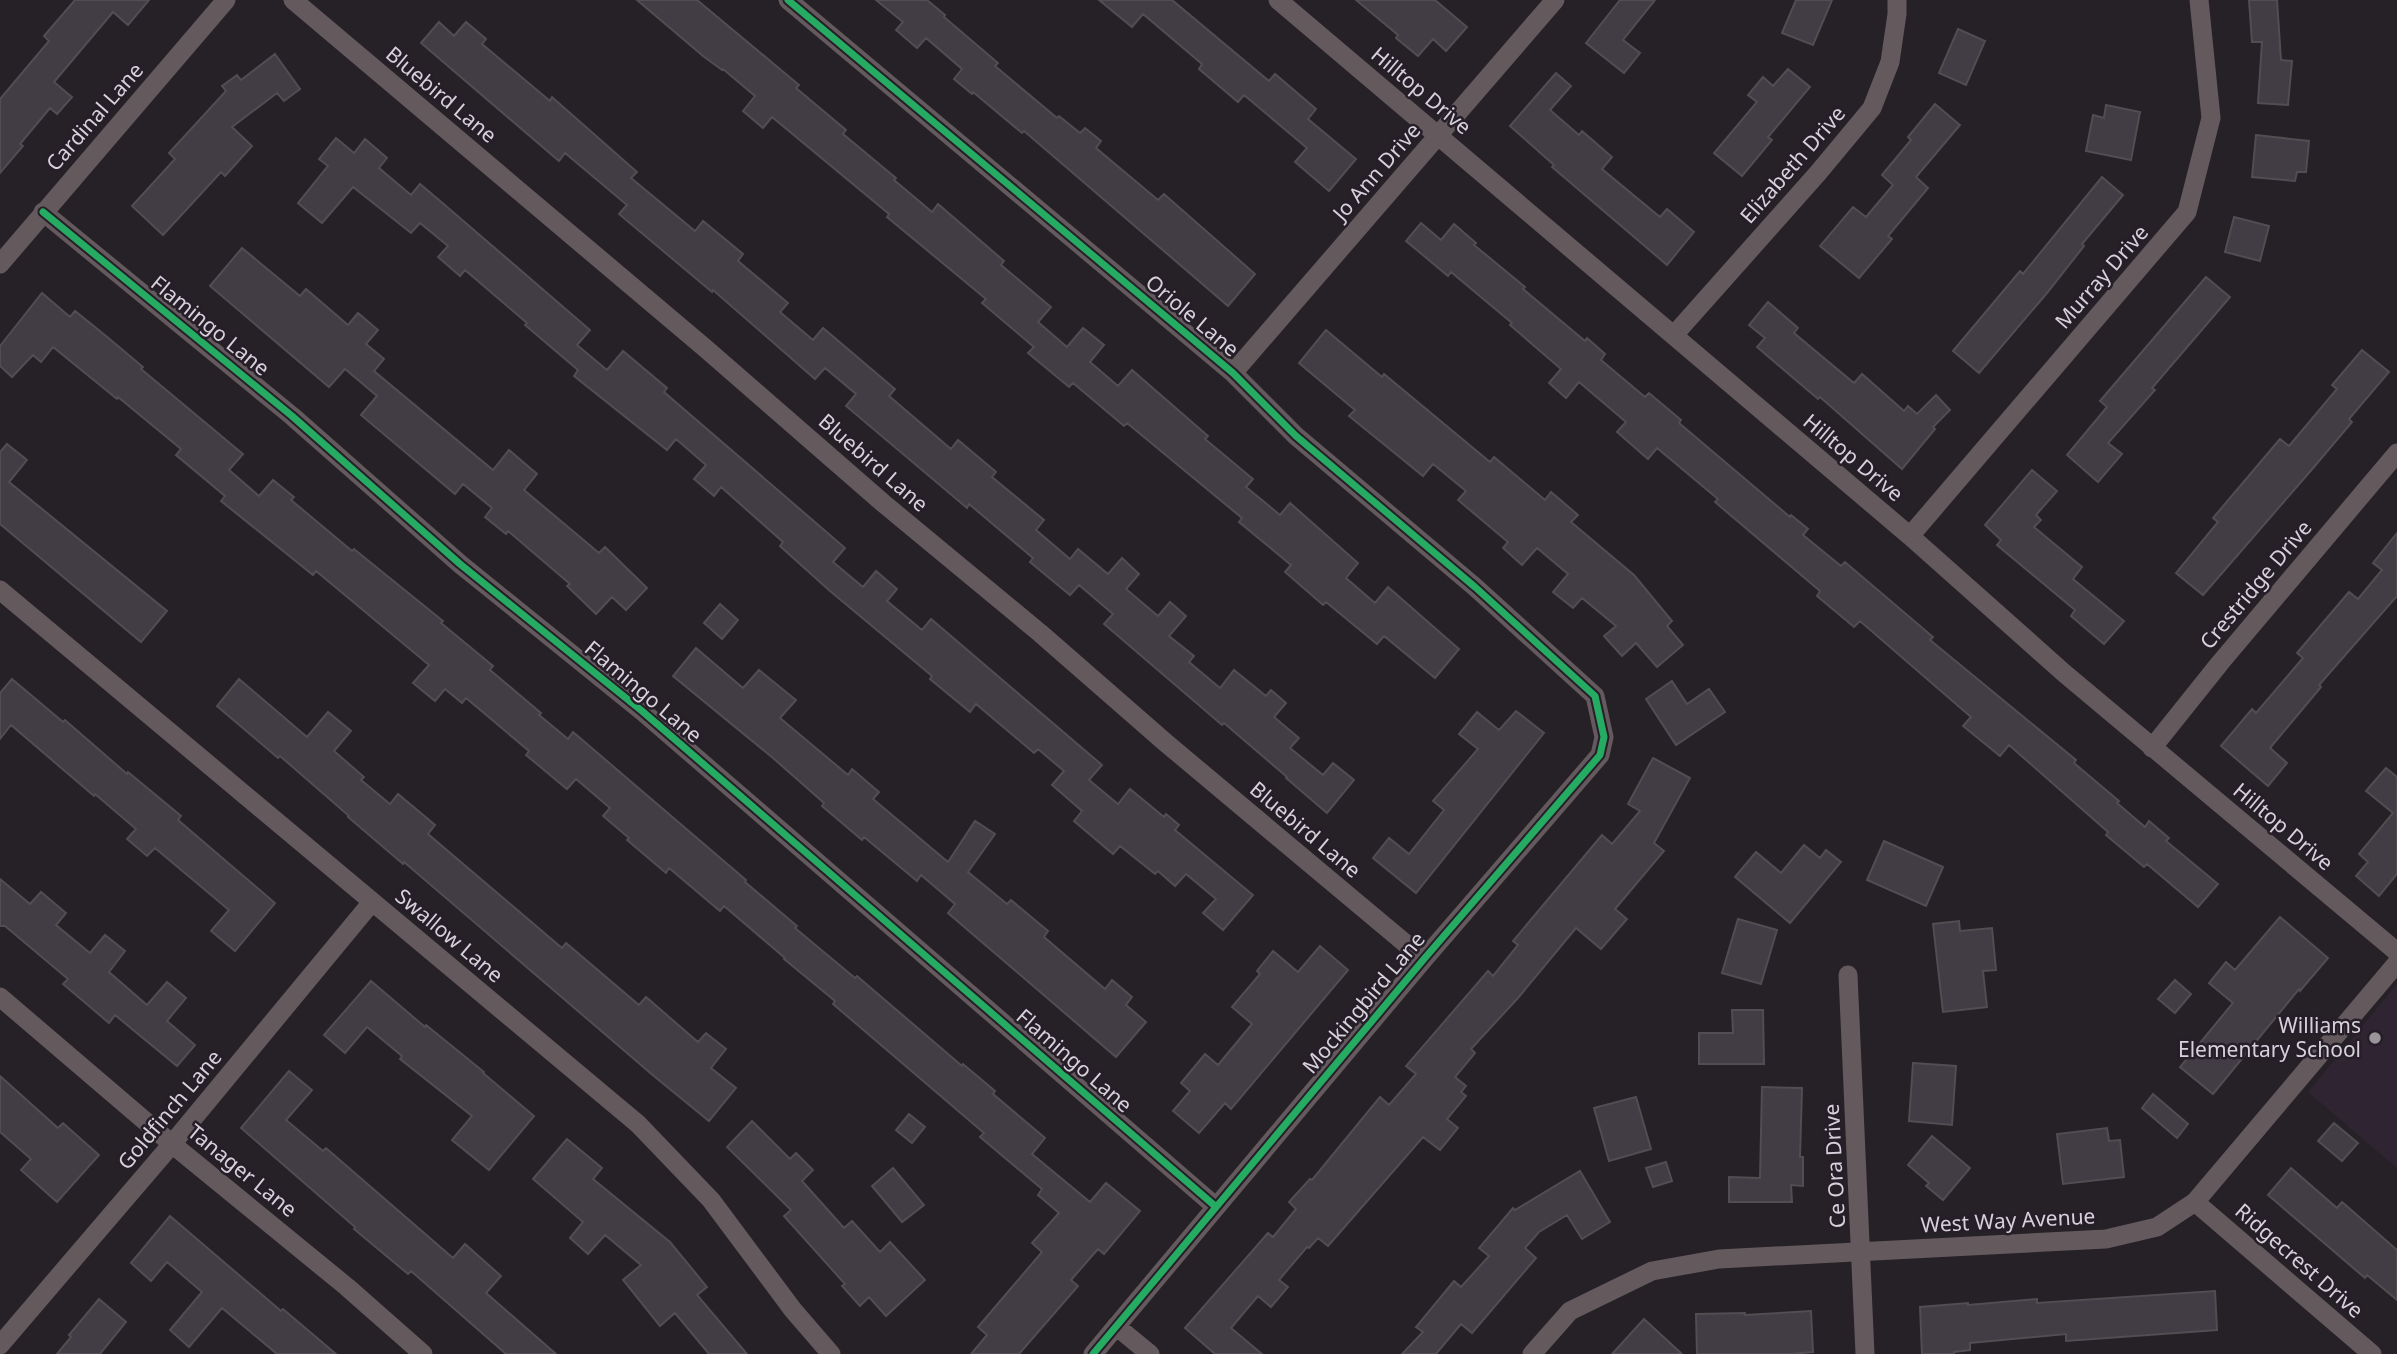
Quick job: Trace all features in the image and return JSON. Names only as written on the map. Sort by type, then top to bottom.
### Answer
[{"type":"street","name":"Cardinal Lane","points":[[0,264],[226,0]]},
{"type":"street","name":"Bluebird Lane","points":[[293,0],[695,339],[1166,743],[1424,958]]},
{"type":"street","name":"Oriole Lane","points":[[788,0],[1233,373],[1296,436],[1566,667]]},
{"type":"street","name":"Hilltop Drive","points":[[1278,0],[1910,536],[2152,748],[2397,952]]},
{"type":"street","name":"Jo Ann Drive","points":[[1233,373],[1555,0]]},
{"type":"street","name":"Elizabeth Drive","points":[[1674,335],[1872,108],[1890,62],[1898,14],[1897,0]]},
{"type":"street","name":"Murray Drive","points":[[1910,536],[2187,212],[2211,118],[2199,0]]},
{"type":"street","name":"Flamingo Lane","points":[[43,212],[292,416],[460,564],[642,711],[1215,1206]]},
{"type":"street","name":"Crestridge Drive","points":[[2152,748],[2397,453]]},
{"type":"street","name":"Swallow Lane","points":[[0,590],[638,1124],[711,1200],[793,1310],[831,1354]]},
{"type":"street","name":"Mockingbird Lane","points":[[1093,1354],[1424,958],[1600,755],[1604,737],[1595,696],[1566,667]]},
{"type":"street","name":"Goldfinch Lane","points":[[0,1345],[172,1144],[372,902]]},
{"type":"street","name":"West Way Avenue","points":[[1532,1354],[1570,1311],[1652,1271],[1718,1259],[2106,1239],[2157,1227],[2195,1202],[2397,963]]},
{"type":"street","name":"Ce Ora Drive","points":[[1848,975],[1865,1354]]},
{"type":"street","name":"Tanager Lane","points":[[0,997],[172,1144],[347,1287],[423,1354]]},
{"type":"street","name":"Ridgecrest Drive","points":[[2195,1202],[2372,1354]]},
{"type":"street","points":[[1116,1326],[1150,1354]]},
{"type":"shaded area","name":"Williams Elementary School","points":[[2397,984],[2397,1168],[2308,1092]]},
{"type":"building","points":[[75,0],[149,0],[128,25],[113,12],[54,82],[72,97],[57,114],[50,108],[0,173],[0,99],[49,41],[44,36]]},
{"type":"building","points":[[637,0],[697,0],[799,85],[796,88],[846,130],[843,134],[896,178],[894,180],[932,212],[938,204],[1004,261],[1001,265],[1051,307],[1038,322],[1067,347],[1083,328],[1104,345],[1090,362],[1118,386],[1132,370],[1208,436],[1205,439],[1253,479],[1246,487],[1280,515],[1290,503],[1358,563],[1346,578],[1375,603],[1388,587],[1459,649],[1435,678],[1384,636],[1377,644],[1326,602],[1323,605],[1285,572],[1291,565],[1239,522],[1242,518],[1127,423],[1124,426],[1073,383],[1069,387],[1028,353],[1034,347],[982,303],[986,299],[887,217],[889,214],[772,117],[763,128],[743,111],[755,96]]},
{"type":"building","points":[[876,0],[927,0],[998,63],[995,66],[1057,118],[1059,116],[1080,133],[1085,128],[1101,141],[1096,148],[1158,200],[1164,194],[1255,274],[1228,306],[1024,131],[1022,133],[954,79],[962,69],[926,38],[917,48],[896,30],[903,22]]},
{"type":"building","points":[[1099,0],[1172,0],[1269,81],[1275,74],[1316,109],[1308,119],[1356,159],[1329,191],[1295,162],[1307,148],[1244,95],[1238,102],[1199,69],[1202,64],[1143,14],[1132,27]]},
{"type":"building","points":[[1356,0],[1435,0],[1467,27],[1446,51],[1433,39],[1418,56],[1396,38],[1398,35]]},
{"type":"building","points":[[1620,0],[1655,0],[1623,40],[1640,53],[1624,73],[1586,43]]},
{"type":"building","points":[[1796,0],[1832,0],[1813,45],[1782,33]]},
{"type":"building","points":[[2249,0],[2277,0],[2281,60],[2292,61],[2288,105],[2258,103],[2262,42],[2252,42]]},
{"type":"building","points":[[439,22],[454,36],[466,22],[486,39],[482,44],[550,101],[552,97],[637,172],[631,178],[695,231],[703,221],[743,254],[738,261],[788,303],[780,312],[813,340],[823,328],[895,389],[889,396],[951,449],[958,440],[996,472],[992,477],[1044,520],[1036,530],[1070,559],[1078,549],[1108,574],[1122,558],[1139,574],[1126,589],[1158,616],[1170,602],[1186,616],[1169,636],[1194,656],[1189,662],[1220,688],[1234,670],[1266,696],[1271,690],[1286,703],[1274,717],[1299,738],[1290,748],[1323,775],[1333,763],[1354,780],[1327,813],[1104,624],[1113,614],[1079,585],[1070,595],[1030,562],[1033,558],[969,504],[967,508],[846,406],[856,394],[825,368],[815,379],[713,290],[712,292],[619,214],[627,205],[565,153],[559,161],[421,43]]},
{"type":"building","points":[[1958,29],[1985,41],[1966,85],[1939,73]]},
{"type":"building","points":[[275,54],[300,89],[284,101],[277,93],[232,127],[252,146],[225,176],[221,172],[163,235],[132,206],[175,159],[169,153],[226,91],[222,86],[237,75],[241,80]]},
{"type":"building","points":[[1788,69],[1810,87],[1768,137],[1772,140],[1742,176],[1714,153],[1757,102],[1748,95],[1763,77],[1773,86]]},
{"type":"building","points":[[1556,73],[1571,86],[1550,110],[1579,135],[1582,131],[1612,157],[1602,169],[1660,217],[1667,209],[1694,232],[1667,265],[1552,167],[1554,165],[1510,126]]},
{"type":"building","points":[[1935,104],[1960,125],[1916,177],[1928,188],[1888,236],[1892,239],[1859,278],[1820,246],[1853,207],[1866,217],[1893,185],[1882,175],[1911,140],[1908,137]]},
{"type":"building","points":[[2106,105],[2140,112],[2131,160],[2086,151],[2093,115],[2104,118]]},
{"type":"building","points":[[2256,135],[2309,141],[2306,172],[2297,172],[2295,181],[2252,177]]},
{"type":"building","points":[[336,138],[354,153],[365,139],[387,158],[379,168],[411,195],[420,184],[439,200],[590,330],[577,345],[607,370],[623,351],[667,388],[664,392],[845,548],[833,562],[863,587],[876,571],[897,589],[887,601],[922,630],[931,619],[1102,765],[1089,780],[1118,804],[1130,789],[1164,817],[1166,814],[1179,825],[1175,830],[1253,895],[1223,930],[1203,913],[1216,899],[1186,874],[1175,886],[1158,871],[1155,874],[1120,846],[1113,854],[1074,821],[1082,811],[1052,785],[1064,771],[1038,749],[1034,753],[976,704],[970,712],[930,679],[932,676],[780,546],[783,542],[721,487],[714,496],[694,479],[706,465],[676,439],[667,450],[574,376],[578,370],[525,325],[527,323],[465,270],[460,276],[438,257],[448,246],[420,223],[411,233],[353,187],[322,223],[298,203],[328,166],[319,159]]},
{"type":"building","points":[[2102,177],[2123,195],[2082,244],[2084,246],[2047,293],[1979,373],[1953,351],[2020,271],[2023,274]]},
{"type":"building","points":[[2234,217],[2269,226],[2260,261],[2225,252]]},
{"type":"building","points":[[1421,223],[1441,240],[1454,224],[1476,243],[1474,245],[1525,287],[1523,289],[1585,341],[1587,338],[1605,354],[1601,360],[1645,397],[1649,393],[1681,420],[1679,423],[1790,517],[1791,515],[1808,529],[1803,535],[1841,566],[1845,562],[1933,637],[1930,640],[2076,760],[2074,763],[2119,801],[2117,803],[2145,827],[2149,821],[2169,838],[2166,841],[2218,884],[2198,907],[2147,864],[2144,867],[2009,745],[2000,756],[1963,726],[1971,717],[1860,621],[1854,627],[1817,596],[1820,591],[1715,502],[1718,499],[1657,448],[1648,459],[1617,432],[1626,422],[1579,382],[1566,398],[1549,383],[1561,369],[1451,272],[1448,276],[1406,241]]},
{"type":"building","points":[[242,248],[300,296],[306,289],[348,325],[358,313],[378,330],[366,344],[384,359],[374,371],[493,470],[509,450],[537,474],[524,490],[599,553],[605,547],[647,588],[626,610],[612,597],[596,614],[567,586],[570,584],[508,531],[506,534],[485,517],[492,508],[463,484],[455,494],[361,415],[377,396],[345,369],[329,387],[210,286]]},
{"type":"building","points":[[2206,277],[2230,297],[2108,443],[2122,454],[2098,482],[2067,455],[2107,407],[2100,401]]},
{"type":"building","points":[[42,293],[70,317],[75,311],[243,454],[229,470],[259,496],[273,480],[294,497],[291,500],[352,551],[354,549],[443,621],[441,623],[493,666],[490,670],[541,713],[539,715],[568,739],[573,732],[746,880],[745,882],[797,926],[795,928],[995,1091],[993,1094],[1045,1138],[1032,1154],[1090,1202],[1106,1183],[1140,1211],[1104,1254],[1098,1249],[1071,1280],[1078,1286],[1019,1354],[971,1354],[987,1335],[978,1327],[1042,1252],[1032,1243],[1059,1213],[1038,1195],[1042,1189],[980,1137],[984,1133],[833,1004],[835,1001],[724,906],[720,911],[669,868],[666,873],[627,840],[629,838],[603,816],[610,808],[576,779],[567,789],[526,755],[529,751],[466,698],[462,703],[445,689],[435,701],[413,683],[429,665],[316,571],[313,575],[221,501],[225,496],[176,455],[181,449],[118,397],[117,399],[53,347],[41,362],[33,355],[12,377],[0,366],[0,346]]},
{"type":"building","points":[[1768,302],[1798,328],[1794,333],[1854,383],[1862,374],[1904,411],[1908,406],[1917,414],[1936,395],[1950,410],[1933,427],[1935,429],[1902,469],[1820,397],[1818,399],[1757,347],[1765,338],[1749,325]]},
{"type":"building","points":[[1326,330],[1490,462],[1494,457],[1545,500],[1551,492],[1578,515],[1571,522],[1634,575],[1672,621],[1667,626],[1683,645],[1657,667],[1636,643],[1622,656],[1604,636],[1616,626],[1582,598],[1573,608],[1553,592],[1568,574],[1537,548],[1522,565],[1503,548],[1508,542],[1458,500],[1466,491],[1433,464],[1423,476],[1349,416],[1355,410],[1299,363]]},
{"type":"building","points":[[2362,350],[2389,372],[2349,419],[2352,422],[2203,595],[2176,573],[2218,522],[2213,518],[2280,439],[2289,446],[2337,389],[2332,385]]},
{"type":"building","points":[[7,444],[27,460],[9,482],[167,611],[141,642],[0,524],[0,452]]},
{"type":"building","points":[[2032,470],[2057,491],[2036,515],[2041,520],[2034,527],[2082,567],[2073,579],[2124,621],[2104,644],[2071,616],[2075,610],[1997,545],[2001,540],[1985,525]]},
{"type":"building","points":[[2397,533],[2397,596],[2319,685],[2321,687],[2270,748],[2287,763],[2268,786],[2221,746],[2252,709],[2256,713],[2303,658],[2297,653],[2349,592],[2358,599],[2382,570],[2373,563]]},
{"type":"building","points":[[720,604],[738,620],[722,639],[704,623]]},
{"type":"building","points":[[696,648],[743,688],[759,670],[796,700],[780,718],[848,775],[852,769],[879,792],[873,799],[948,862],[975,821],[995,834],[968,872],[1007,904],[1011,900],[1048,931],[1044,937],[1105,989],[1112,980],[1132,997],[1126,1005],[1146,1022],[1116,1057],[948,913],[955,904],[921,875],[917,881],[864,837],[862,840],[773,758],[673,676]]},
{"type":"building","points":[[12,679],[181,816],[178,820],[275,903],[235,951],[211,931],[229,910],[155,848],[147,856],[127,839],[136,829],[11,725],[0,739],[0,693]]},
{"type":"building","points":[[239,679],[307,737],[328,712],[351,731],[334,751],[364,777],[361,780],[390,804],[398,794],[435,825],[428,834],[562,948],[566,943],[639,1005],[646,997],[698,1042],[706,1033],[726,1049],[711,1068],[736,1088],[709,1121],[404,862],[403,864],[280,756],[278,758],[217,706]]},
{"type":"building","points":[[1672,681],[1687,704],[1709,689],[1725,712],[1676,745],[1646,699]]},
{"type":"building","points":[[1516,711],[1544,733],[1416,893],[1373,858],[1389,838],[1409,854],[1444,810],[1433,801],[1478,749],[1459,734],[1477,712],[1499,730]]},
{"type":"building","points":[[1653,758],[1690,778],[1654,843],[1664,851],[1615,909],[1627,919],[1601,949],[1576,928],[1471,1049],[1475,1053],[1455,1077],[1466,1086],[1461,1092],[1466,1096],[1447,1119],[1458,1128],[1440,1150],[1423,1137],[1328,1246],[1318,1238],[1307,1247],[1279,1280],[1288,1287],[1271,1307],[1258,1296],[1231,1328],[1262,1354],[1215,1354],[1185,1328],[1268,1233],[1273,1237],[1296,1209],[1289,1202],[1310,1179],[1312,1180],[1380,1097],[1389,1105],[1416,1074],[1406,1066],[1488,971],[1493,976],[1518,945],[1513,941],[1602,835],[1612,844],[1640,811],[1628,804]]},
{"type":"building","points":[[2386,768],[2397,777],[2397,874],[2379,896],[2356,876],[2368,862],[2359,854],[2393,813],[2366,791]]},
{"type":"building","points":[[1884,841],[1943,867],[1926,906],[1867,880]]},
{"type":"building","points":[[1804,845],[1820,858],[1826,850],[1841,862],[1790,923],[1735,877],[1756,852],[1781,873]]},
{"type":"building","points":[[0,879],[30,904],[41,892],[66,913],[56,925],[90,953],[105,935],[125,951],[109,972],[147,1005],[167,982],[186,998],[167,1021],[195,1045],[177,1066],[115,1015],[109,1023],[63,984],[68,979],[5,926],[0,926]]},
{"type":"building","points":[[2280,917],[2328,958],[2300,991],[2299,989],[2213,1094],[2180,1067],[2233,1003],[2209,983],[2226,962],[2235,970]]},
{"type":"building","points":[[1738,919],[1777,930],[1761,984],[1722,973]]},
{"type":"building","points":[[1959,921],[1960,931],[1992,928],[1996,970],[1983,971],[1987,1007],[1943,1012],[1933,924]]},
{"type":"building","points":[[1320,946],[1348,970],[1231,1109],[1225,1103],[1199,1133],[1173,1111],[1190,1091],[1181,1083],[1205,1054],[1218,1065],[1252,1024],[1232,1007],[1260,974],[1257,971],[1273,951],[1298,972]]},
{"type":"building","points":[[2175,980],[2191,994],[2175,1013],[2158,999]]},
{"type":"building","points":[[371,981],[534,1116],[489,1170],[452,1140],[472,1116],[400,1059],[402,1056],[367,1027],[345,1053],[324,1035]]},
{"type":"building","points":[[1732,1010],[1763,1010],[1764,1064],[1699,1064],[1699,1033],[1733,1033]]},
{"type":"building","points":[[1913,1063],[1956,1066],[1952,1125],[1909,1121]]},
{"type":"building","points":[[289,1071],[312,1090],[286,1120],[323,1151],[326,1148],[453,1258],[465,1244],[501,1276],[486,1293],[556,1354],[506,1354],[411,1271],[408,1274],[354,1229],[355,1227],[241,1128]]},
{"type":"building","points":[[0,1076],[58,1128],[63,1123],[99,1155],[57,1202],[21,1170],[31,1159],[0,1132]]},
{"type":"building","points":[[1762,1087],[1802,1088],[1800,1157],[1803,1157],[1803,1186],[1791,1185],[1792,1202],[1729,1202],[1729,1177],[1760,1178]]},
{"type":"building","points":[[2153,1094],[2188,1124],[2177,1138],[2142,1108]]},
{"type":"building","points":[[1636,1097],[1651,1149],[1609,1161],[1594,1108]]},
{"type":"building","points":[[909,1114],[925,1127],[912,1143],[896,1130]]},
{"type":"building","points":[[752,1121],[790,1159],[796,1153],[813,1170],[802,1181],[844,1228],[852,1221],[880,1252],[890,1242],[925,1280],[886,1316],[869,1297],[860,1306],[842,1286],[845,1284],[784,1216],[791,1210],[727,1147]]},
{"type":"building","points":[[2334,1123],[2358,1143],[2342,1161],[2318,1141]]},
{"type":"building","points":[[2107,1128],[2109,1141],[2120,1140],[2124,1177],[2063,1184],[2057,1134]]},
{"type":"building","points":[[1932,1136],[1970,1168],[1943,1200],[1926,1186],[1929,1183],[1908,1165]]},
{"type":"building","points":[[567,1139],[602,1168],[593,1179],[670,1242],[707,1287],[697,1295],[747,1354],[709,1354],[675,1313],[660,1326],[623,1280],[641,1265],[605,1235],[588,1254],[570,1238],[583,1222],[533,1179]]},
{"type":"building","points":[[1666,1162],[1672,1181],[1653,1187],[1646,1168]]},
{"type":"building","points":[[893,1168],[924,1205],[902,1222],[872,1186]]},
{"type":"building","points":[[2291,1168],[2337,1208],[2342,1202],[2397,1250],[2397,1300],[2367,1275],[2365,1278],[2268,1195]]},
{"type":"building","points":[[1580,1171],[1610,1222],[1582,1239],[1567,1215],[1539,1232],[1525,1248],[1536,1258],[1472,1333],[1461,1324],[1436,1354],[1402,1354],[1423,1332],[1416,1327],[1454,1281],[1461,1287],[1489,1256],[1479,1248],[1513,1208],[1515,1210]]},
{"type":"building","points":[[170,1216],[336,1354],[277,1354],[222,1308],[189,1347],[170,1330],[202,1292],[167,1262],[151,1281],[131,1263]]},
{"type":"building","points":[[2215,1291],[2217,1330],[2066,1341],[2066,1334],[1970,1343],[1970,1350],[1954,1354],[1922,1354],[1920,1307],[2037,1299],[2037,1303]]},
{"type":"building","points":[[99,1299],[126,1322],[100,1354],[57,1354],[71,1337],[69,1335]]},
{"type":"building","points":[[1811,1311],[1813,1352],[1697,1354],[1696,1314],[1745,1315]]},
{"type":"building","points":[[1644,1319],[1682,1354],[1612,1354]]},
{"type":"cycle path","points":[[788,0],[1233,373],[1296,436],[1475,587],[1595,696],[1604,737],[1600,755],[1424,959],[1093,1354]]},
{"type":"cycle path","points":[[43,212],[292,416],[460,564],[642,711],[1215,1206]]},
{"type":"place","name":"Williams Elementary School","points":[[2375,1038]]}]
